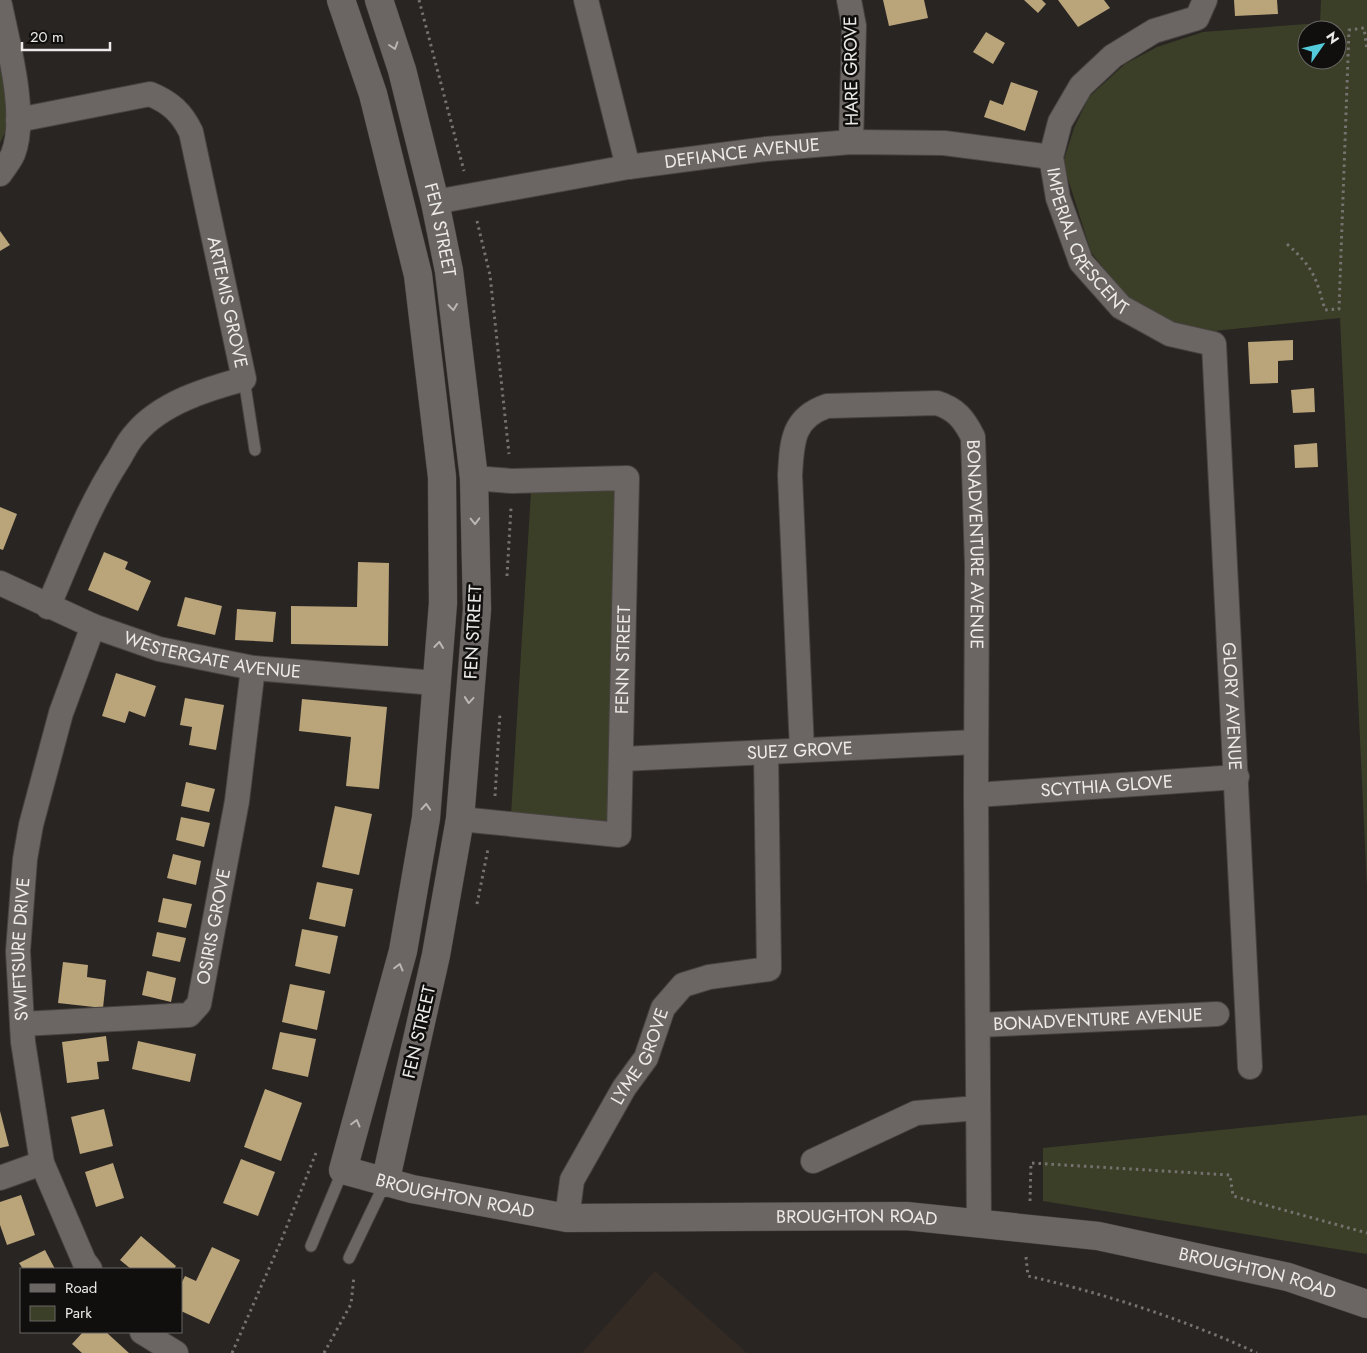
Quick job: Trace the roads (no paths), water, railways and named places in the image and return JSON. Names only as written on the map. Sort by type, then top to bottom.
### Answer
[{"type":"street","name":"FEN STREET","points":[[341,0],[373,94],[418,275],[442,477],[443,603],[435,683],[426,818],[403,950],[343,1170]]},
{"type":"street","name":"FEN STREET","points":[[379,0],[402,70],[435,202],[449,271],[474,478],[477,609],[460,819],[436,955],[385,1183]]},
{"type":"street","points":[[586,0],[628,167]]},
{"type":"street","name":"HARE GROVE","points":[[849,0],[854,26],[851,142]]},
{"type":"street","name":"IMPERIAL CRESCENT","points":[[1205,0],[1197,18],[1154,31],[1113,56],[1081,86],[1060,122],[1051,157],[1058,198],[1081,262],[1121,307],[1170,334],[1214,344]]},
{"type":"street","points":[[0,5],[15,76],[18,120],[13,154],[0,174]]},
{"type":"street","name":"ARTEMIS GROVE","points":[[18,120],[150,94],[165,100],[176,109],[191,132],[244,379],[204,390],[174,405],[136,432],[102,486],[80,531],[48,607]]},
{"type":"street","name":"DEFIANCE AVENUE","points":[[435,202],[628,167],[766,149],[851,142],[944,143],[1051,157]]},
{"type":"street","name":"GLORY AVENUE","points":[[1214,344],[1250,1066]]},
{"type":"street","name":"BONADVENTURE AVENUE","points":[[802,750],[790,474],[792,445],[801,423],[811,411],[827,406],[938,403],[952,408],[966,422],[973,436],[977,565],[976,795],[979,1224]]},
{"type":"street","name":"FENN STREET","points":[[460,819],[619,836],[627,478],[512,481],[474,478]]},
{"type":"street","name":"WESTERGATE AVENUE","points":[[0,583],[48,607],[93,626],[159,649],[253,668],[435,683]]},
{"type":"street","name":"SWIFTSURE DRIVE","points":[[89,1268],[84,1261],[42,1163],[22,1024],[18,951],[25,860],[31,825],[61,712],[93,626]]},
{"type":"street","name":"OSIRIS GROVE","points":[[22,1024],[189,1015],[199,1004],[238,801],[253,668]]},
{"type":"street","name":"SUEZ GROVE","points":[[622,759],[976,742]]},
{"type":"street","name":"LYME GROVE","points":[[567,1218],[572,1180],[624,1088],[646,1058],[663,1008],[683,985],[709,977],[769,969],[766,752]]},
{"type":"street","name":"SCYTHIA GLOVE","points":[[976,795],[1237,777]]},
{"type":"street","name":"BONADVENTURE AVENUE","points":[[978,1025],[1217,1014]]},
{"type":"street","points":[[813,1161],[916,1113],[978,1108]]},
{"type":"street","points":[[0,1178],[42,1163]]},
{"type":"street","name":"BROUGHTON ROAD","points":[[343,1170],[385,1183],[567,1218],[906,1216],[1098,1236],[1288,1277],[1367,1304]]},
{"type":"street","points":[[144,1333],[176,1353]]},
{"type":"lane","points":[[244,379],[256,450]]},
{"type":"lane","name":"FEN STREET","points":[[311,1246],[343,1170]]},
{"type":"lane","name":"FEN STREET","points":[[350,1256],[385,1183]]}]
